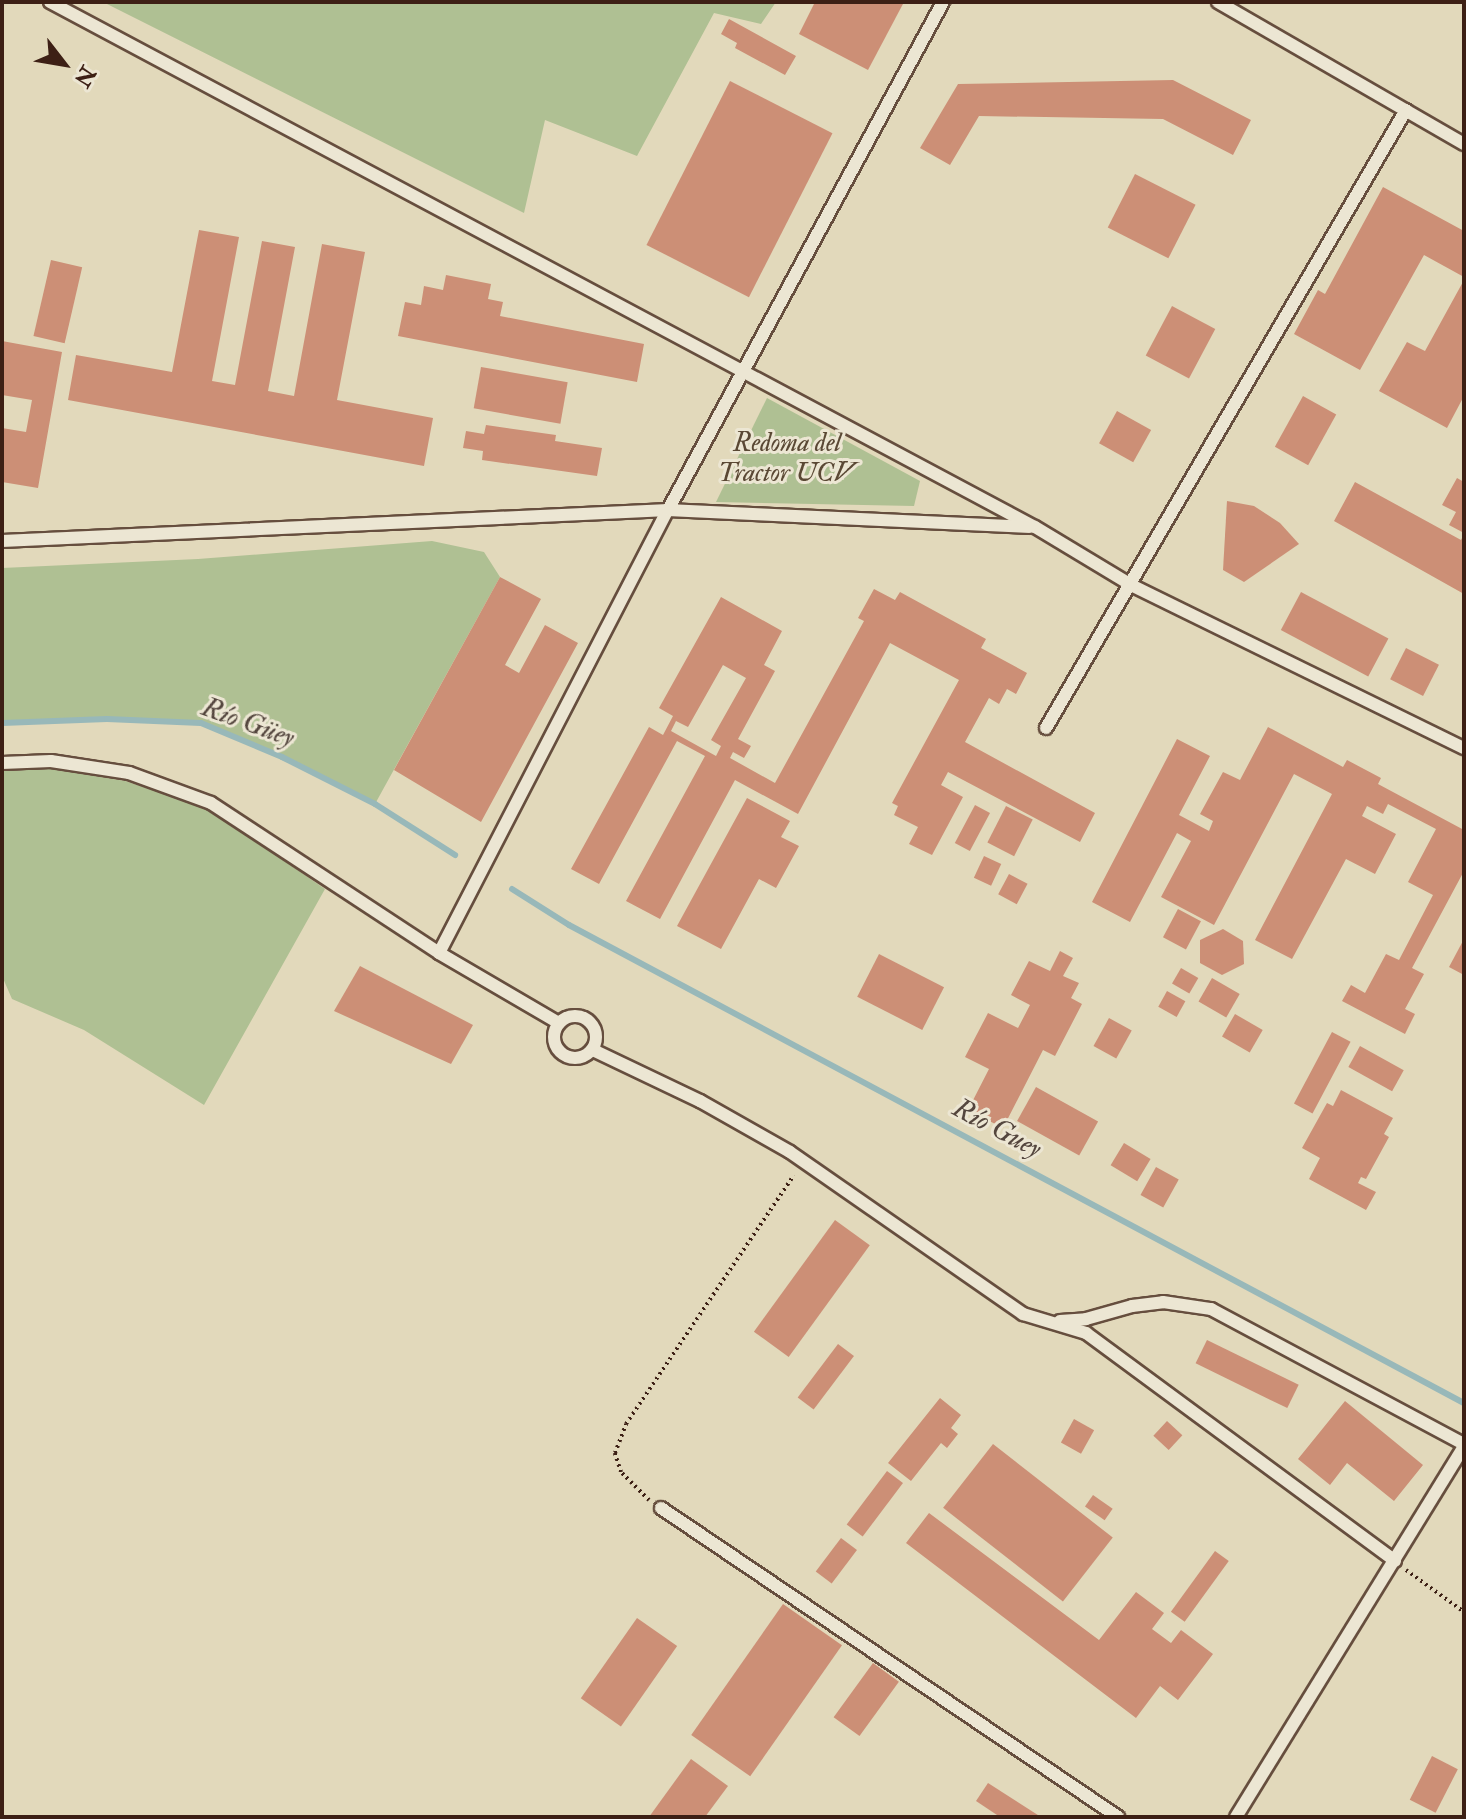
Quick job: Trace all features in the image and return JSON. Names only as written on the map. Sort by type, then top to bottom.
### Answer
[{"type":"lane","points":[[50,2],[1035,527],[1131,585],[1463,743]]},
{"type":"lane","points":[[439,953],[668,510],[943,2]]},
{"type":"lane","points":[[1218,2],[1464,144]]},
{"type":"lane","points":[[1046,728],[1406,110]]},
{"type":"lane","points":[[2,541],[668,510],[1035,527]]},
{"type":"lane","points":[[2,763],[51,761],[129,773],[211,803],[439,953],[559,1023]]},
{"type":"lane","points":[[573,1015],[588,1019],[596,1033],[593,1050],[578,1058],[562,1054],[553,1039],[559,1023],[573,1015]]},
{"type":"lane","points":[[593,1050],[700,1101],[803,1161],[1023,1314],[1086,1333],[1395,1561]]},
{"type":"lane","points":[[1052,1322],[1086,1319],[1132,1306],[1163,1302],[1211,1309],[1464,1445],[1236,1817]]},
{"type":"lane","points":[[661,1508],[1118,1817]]},
{"type":"path","points":[[661,1508],[621,1472],[615,1453],[626,1424],[803,1161]]},
{"type":"path","points":[[1395,1561],[1464,1612]]},
{"type":"green space","points":[[103,2],[776,2],[761,24],[714,13],[637,156],[545,120],[524,213]]},
{"type":"green space","name":"Redoma del Tractor UCV","points":[[767,398],[920,481],[914,506],[716,502]]},
{"type":"green space","points":[[432,541],[484,552],[500,577],[375,804],[282,757],[201,723],[107,719],[2,723],[2,568],[198,559]]},
{"type":"green space","points":[[51,769],[125,781],[207,808],[325,889],[204,1105],[84,1030],[12,999],[2,976],[2,771]]},
{"type":"building","points":[[815,2],[904,2],[868,70],[799,34]]},
{"type":"building","points":[[729,19],[796,56],[785,75],[735,48],[737,43],[721,34]]},
{"type":"building","points":[[1173,80],[1251,120],[1233,155],[1163,119],[979,116],[950,165],[920,148],[958,84]]},
{"type":"building","points":[[730,81],[832,133],[749,297],[646,245]]},
{"type":"building","points":[[1135,174],[1196,205],[1168,258],[1108,227]]},
{"type":"building","points":[[1383,187],[1464,231],[1464,277],[1424,255],[1360,370],[1294,334],[1318,290],[1325,294]]},
{"type":"building","points":[[199,230],[239,237],[212,381],[235,385],[262,241],[295,247],[268,391],[294,396],[322,244],[365,252],[337,400],[433,418],[424,466],[68,400],[76,355],[172,372]]},
{"type":"building","points":[[51,260],[82,267],[65,343],[33,336]]},
{"type":"building","points":[[446,275],[491,284],[488,299],[503,302],[500,316],[644,344],[637,382],[398,336],[405,302],[421,305],[424,286],[443,290]]},
{"type":"building","points":[[1464,280],[1464,396],[1447,428],[1379,391],[1407,342],[1425,351]]},
{"type":"building","points":[[1172,306],[1215,329],[1189,378],[1146,355]]},
{"type":"building","points":[[2,341],[62,352],[38,488],[2,482],[2,428],[26,432],[32,400],[2,395]]},
{"type":"building","points":[[481,367],[568,382],[560,424],[474,408]]},
{"type":"building","points":[[1303,396],[1336,414],[1308,465],[1275,447]]},
{"type":"building","points":[[1117,411],[1151,430],[1133,462],[1099,443]]},
{"type":"building","points":[[486,425],[556,435],[555,441],[602,448],[597,476],[482,460],[483,451],[463,448],[466,431],[484,434]]},
{"type":"building","points":[[1457,478],[1464,482],[1464,533],[1449,525],[1456,512],[1442,505]]},
{"type":"building","points":[[1355,482],[1461,540],[1464,534],[1464,594],[1334,521]]},
{"type":"building","points":[[1227,501],[1254,506],[1280,523],[1299,544],[1244,582],[1223,570]]},
{"type":"building","points":[[500,577],[541,599],[505,665],[519,673],[545,625],[578,643],[481,822],[394,770]]},
{"type":"building","points":[[874,589],[895,600],[900,592],[986,639],[981,648],[1027,673],[1016,694],[1007,689],[999,704],[989,698],[965,742],[1095,813],[1080,842],[948,772],[941,785],[963,797],[932,855],[909,844],[918,827],[894,815],[898,806],[892,803],[959,680],[890,643],[798,814],[735,780],[660,919],[626,901],[705,756],[677,741],[599,884],[571,869],[649,727],[663,735],[673,716],[659,708],[721,597],[782,631],[764,665],[775,671],[738,739],[751,746],[744,758],[733,752],[730,758],[775,783],[864,621],[858,618]],"holes":[[[723,665],[746,678],[711,740],[721,746],[716,756],[671,731],[676,721],[688,727]]]},
{"type":"building","points":[[1301,592],[1388,638],[1368,676],[1281,630]]},
{"type":"building","points":[[1406,648],[1439,665],[1423,696],[1390,679]]},
{"type":"building","points":[[1268,727],[1343,767],[1347,760],[1381,778],[1378,784],[1464,830],[1464,871],[1412,968],[1424,974],[1405,1009],[1415,1014],[1405,1034],[1342,1001],[1351,985],[1365,993],[1386,954],[1399,960],[1433,895],[1408,882],[1436,829],[1388,804],[1383,814],[1367,806],[1362,816],[1396,834],[1375,874],[1346,859],[1292,959],[1255,940],[1332,794],[1294,774],[1214,925],[1161,897],[1191,841],[1177,833],[1130,922],[1092,902],[1177,739],[1210,756],[1179,815],[1209,831],[1213,821],[1200,814],[1223,772],[1240,780]]},
{"type":"building","points":[[747,798],[790,821],[781,837],[799,846],[776,888],[759,879],[721,949],[677,926]]},
{"type":"building","points":[[975,805],[990,813],[970,851],[955,843]]},
{"type":"building","points":[[1006,806],[1033,820],[1014,856],[987,843]]},
{"type":"building","points":[[984,856],[1001,864],[991,886],[974,878]]},
{"type":"building","points":[[1009,874],[1028,884],[1017,904],[998,894]]},
{"type":"building","points":[[1178,909],[1201,921],[1186,949],[1163,937]]},
{"type":"building","points":[[1223,929],[1243,941],[1244,964],[1222,975],[1200,963],[1200,940]]},
{"type":"building","points":[[1464,939],[1464,975],[1449,967]]},
{"type":"building","points":[[1060,951],[1073,958],[1063,976],[1079,983],[1071,998],[1082,1004],[1055,1056],[1043,1050],[1003,1128],[968,1110],[989,1069],[965,1057],[988,1013],[1018,1028],[1030,1005],[1011,995],[1029,961],[1050,971]]},
{"type":"building","points":[[879,954],[944,987],[922,1030],[857,997]]},
{"type":"building","points":[[360,966],[473,1025],[451,1064],[334,1011]]},
{"type":"building","points":[[1181,968],[1198,978],[1189,994],[1172,984]]},
{"type":"building","points":[[1212,978],[1240,994],[1226,1017],[1198,1001]]},
{"type":"building","points":[[1167,991],[1185,1001],[1177,1017],[1158,1007]]},
{"type":"building","points":[[1235,1014],[1263,1030],[1250,1053],[1222,1037]]},
{"type":"building","points":[[1109,1018],[1132,1031],[1116,1059],[1093,1046]]},
{"type":"building","points":[[1332,1032],[1351,1042],[1313,1113],[1294,1104]]},
{"type":"building","points":[[1360,1046],[1404,1070],[1392,1091],[1348,1067]]},
{"type":"building","points":[[1036,1087],[1098,1121],[1079,1156],[1017,1121]]},
{"type":"building","points":[[1341,1090],[1393,1118],[1384,1134],[1389,1137],[1366,1179],[1361,1177],[1358,1183],[1376,1192],[1366,1210],[1309,1179],[1320,1158],[1302,1148],[1327,1103],[1333,1106]]},
{"type":"building","points":[[1124,1143],[1151,1159],[1137,1181],[1111,1165]]},
{"type":"building","points":[[1156,1167],[1179,1180],[1163,1208],[1140,1195]]},
{"type":"building","points":[[835,1220],[870,1245],[789,1357],[754,1332]]},
{"type":"building","points":[[1207,1340],[1299,1385],[1287,1408],[1196,1363]]},
{"type":"building","points":[[838,1344],[854,1356],[814,1410],[798,1398]]},
{"type":"building","points":[[940,1398],[961,1415],[951,1428],[958,1434],[947,1448],[941,1443],[911,1481],[888,1463]]},
{"type":"building","points":[[1345,1401],[1423,1465],[1394,1501],[1347,1463],[1330,1485],[1298,1459]]},
{"type":"building","points":[[1074,1419],[1094,1430],[1081,1454],[1061,1443]]},
{"type":"building","points":[[1167,1421],[1182,1435],[1169,1450],[1153,1436]]},
{"type":"building","points":[[993,1444],[1113,1538],[1063,1601],[943,1508]]},
{"type":"building","points":[[887,1471],[903,1483],[863,1537],[847,1525]]},
{"type":"building","points":[[1093,1495],[1113,1509],[1105,1520],[1085,1506]]},
{"type":"building","points":[[929,1513],[1099,1640],[1136,1592],[1164,1613],[1152,1629],[1171,1643],[1181,1630],[1213,1654],[1178,1700],[1160,1686],[1136,1718],[906,1543]]},
{"type":"building","points":[[841,1538],[857,1550],[832,1584],[816,1572]]},
{"type":"building","points":[[1215,1551],[1229,1561],[1185,1622],[1171,1612]]},
{"type":"building","points":[[783,1604],[842,1645],[750,1776],[691,1735]]},
{"type":"building","points":[[637,1618],[677,1646],[621,1726],[581,1698]]},
{"type":"building","points":[[873,1663],[899,1682],[860,1736],[834,1717]]},
{"type":"building","points":[[1432,1756],[1458,1769],[1436,1813],[1410,1800]]},
{"type":"building","points":[[691,1759],[728,1786],[705,1817],[649,1817]]},
{"type":"building","points":[[988,1783],[1041,1817],[1000,1817],[976,1801]]},
{"type":"waterway","name":"Río Güey","points":[[2,723],[107,719],[201,723],[282,757],[375,804],[455,855]]},
{"type":"waterway","name":"Río Guey","points":[[512,889],[569,925],[1464,1403]]}]
